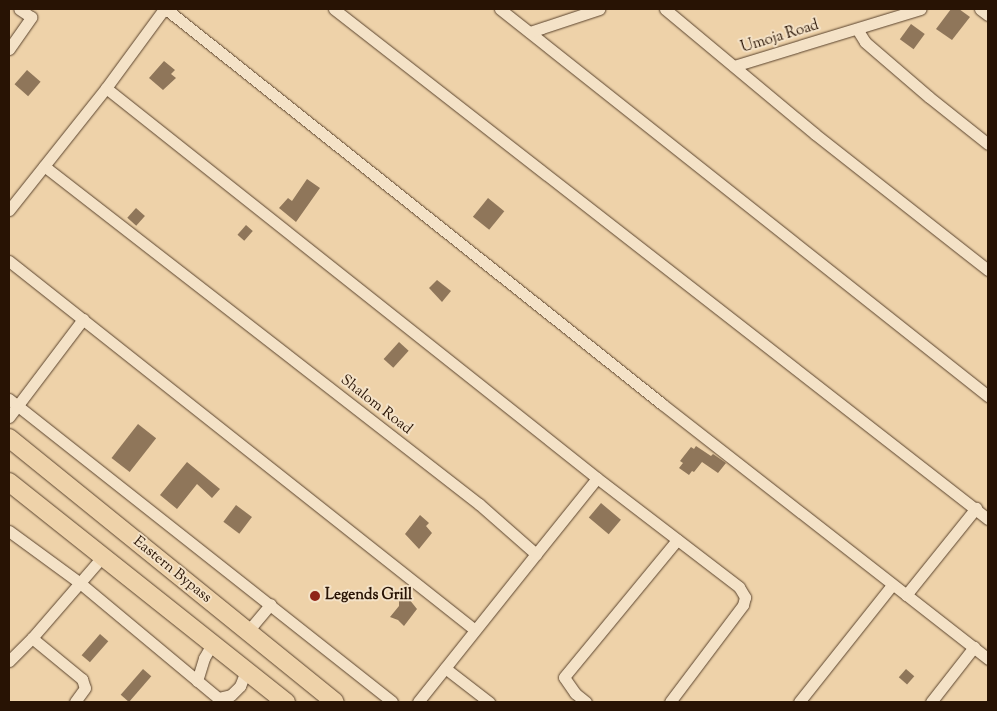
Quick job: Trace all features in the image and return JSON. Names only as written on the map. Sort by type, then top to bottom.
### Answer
[{"type":"main road","name":"Eastern Bypass","points":[[9,438],[335,702]]},
{"type":"main road","points":[[9,482],[286,702]]},
{"type":"street","points":[[9,49],[34,13],[19,9]]},
{"type":"street","points":[[9,210],[106,88],[165,9],[988,659]]},
{"type":"street","points":[[334,9],[988,518]]},
{"type":"street","points":[[500,9],[988,396]]},
{"type":"street","points":[[530,32],[599,9]]},
{"type":"street","points":[[665,9],[815,134],[988,270]]},
{"type":"street","name":"Umoja Road","points":[[734,66],[920,9]]},
{"type":"street","points":[[980,9],[988,15]]},
{"type":"street","points":[[857,29],[865,42],[988,144]]},
{"type":"street","points":[[106,88],[597,478],[739,587],[745,597],[743,605],[670,702]]},
{"type":"street","name":"Shalom Road","points":[[44,166],[479,504],[536,554]]},
{"type":"street","points":[[9,261],[475,630]]},
{"type":"street","points":[[9,417],[83,319]]},
{"type":"street","points":[[9,399],[271,604],[392,702]]},
{"type":"street","points":[[418,702],[597,478]]},
{"type":"street","points":[[906,595],[976,508]]},
{"type":"street","points":[[9,531],[80,583],[220,700],[231,695],[240,686],[246,671]]},
{"type":"street","points":[[586,702],[575,693],[564,677],[676,540]]},
{"type":"street","points":[[9,661],[32,638],[102,556]]},
{"type":"street","points":[[799,702],[892,585]]},
{"type":"street","points":[[248,631],[271,604]]},
{"type":"street","points":[[32,638],[82,679],[84,688],[75,702]]},
{"type":"street","points":[[197,681],[204,658],[212,644]]},
{"type":"street","points":[[931,702],[974,647]]},
{"type":"street","points":[[445,668],[489,702]]},
{"type":"building","points":[[951,9],[959,9],[970,17],[952,40],[936,29]]},
{"type":"building","points":[[911,24],[925,34],[914,49],[900,39]]},
{"type":"building","points":[[164,61],[175,70],[171,74],[176,78],[163,90],[149,78]]},
{"type":"building","points":[[27,70],[41,82],[28,96],[15,84]]},
{"type":"building","points":[[307,179],[320,188],[296,222],[279,208],[288,198],[292,201]]},
{"type":"building","points":[[488,198],[504,211],[489,230],[473,217]]},
{"type":"building","points":[[136,208],[145,216],[136,226],[127,218]]},
{"type":"building","points":[[246,225],[253,231],[244,241],[237,235]]},
{"type":"building","points":[[437,280],[451,291],[442,302],[429,288]]},
{"type":"building","points":[[399,342],[409,351],[393,368],[384,359]]},
{"type":"building","points":[[138,424],[156,438],[130,472],[112,458]]},
{"type":"building","points":[[696,446],[726,463],[718,473],[702,462],[689,475],[679,468],[683,463],[680,461],[691,447],[694,449]]},
{"type":"building","points":[[187,462],[220,489],[212,498],[197,484],[177,509],[160,495]]},
{"type":"building","points":[[601,503],[621,520],[609,534],[589,518]]},
{"type":"building","points":[[236,505],[252,517],[239,534],[223,522]]},
{"type":"building","points":[[420,515],[429,523],[426,526],[432,533],[419,549],[405,534]]},
{"type":"building","points":[[405,594],[417,609],[404,626],[398,620],[390,617],[399,606],[399,602]]},
{"type":"building","points":[[100,634],[108,641],[90,662],[82,655]]},
{"type":"building","points":[[143,669],[151,676],[129,702],[121,695]]},
{"type":"building","points":[[906,669],[914,676],[907,685],[899,677]]},
{"type":"place","name":"Legends Grill","points":[[315,596]]}]
